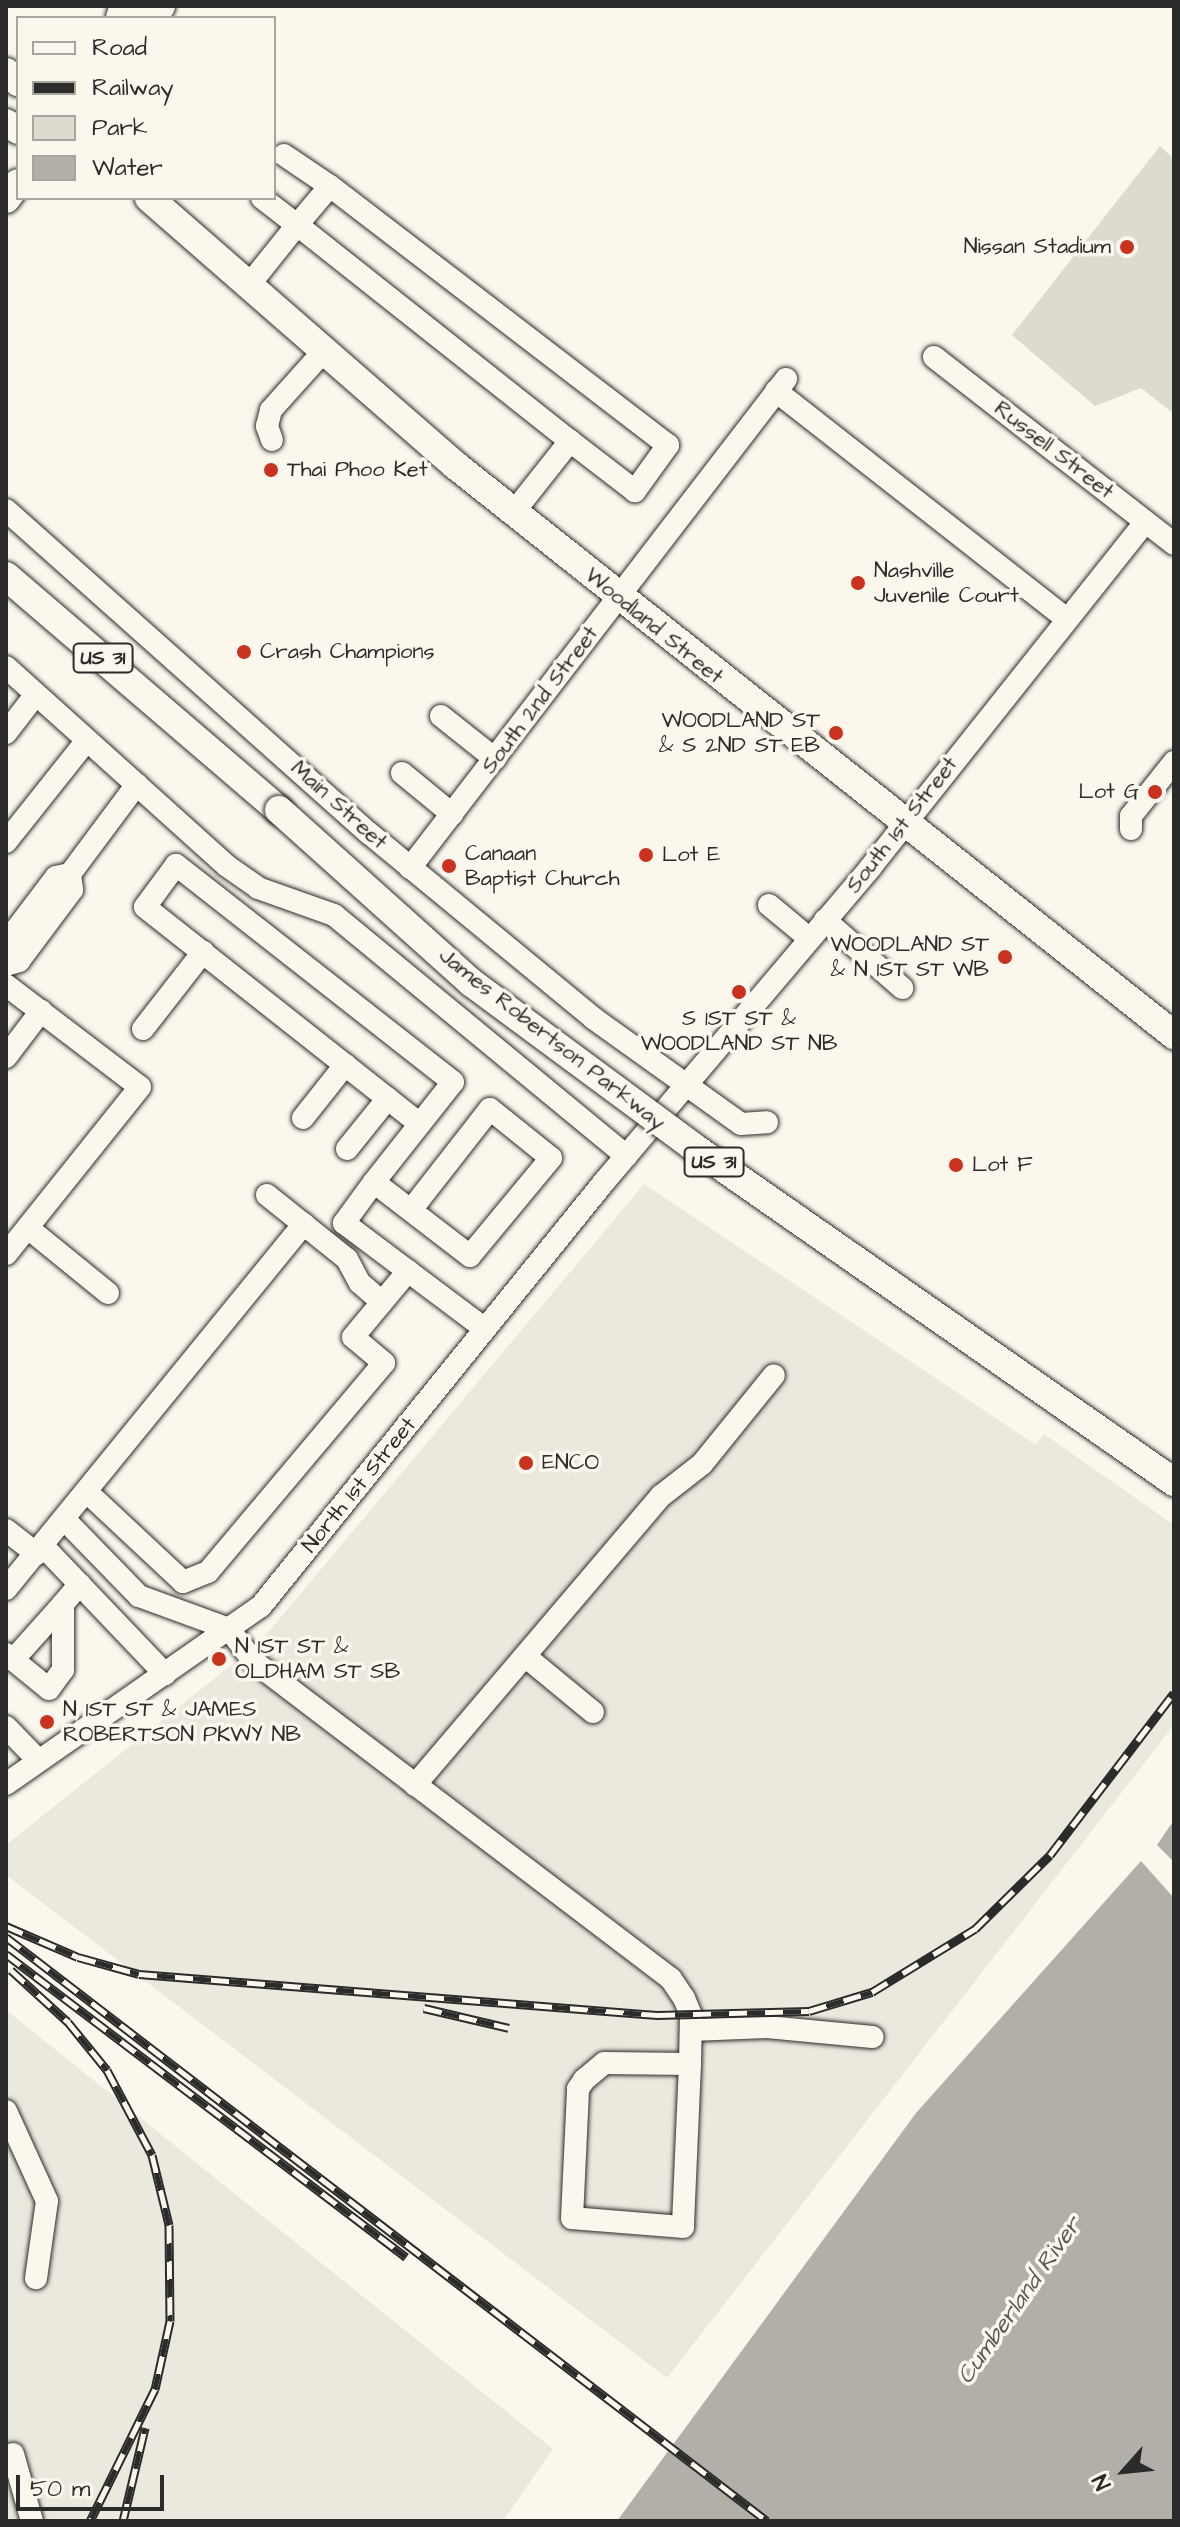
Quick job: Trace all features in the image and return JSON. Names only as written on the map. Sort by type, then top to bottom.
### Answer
[{"type":"main road","name":"Woodland Street","points":[[151,200],[323,352],[513,513],[903,825],[1174,1035]]},
{"type":"main road","name":"James Robertson Parkway","points":[[6,576],[279,810],[472,983],[692,1146],[1174,1482]]},
{"type":"street","points":[[265,200],[635,491],[668,445],[330,186],[284,155]]},
{"type":"street","points":[[249,285],[330,186]]},
{"type":"street","points":[[272,440],[267,426],[271,410],[323,352]]},
{"type":"street","name":"Russell Street","points":[[934,357],[1174,544]]},
{"type":"street","name":"South 2nd Street","points":[[410,868],[781,385],[1066,618]]},
{"type":"street","points":[[513,513],[570,441]]},
{"type":"street","name":"Main Street","points":[[6,510],[410,868],[683,1087],[741,1124],[767,1122]]},
{"type":"street","name":"South 1st Street","points":[[653,1124],[810,939],[1145,522]]},
{"type":"street","points":[[6,667],[190,832],[258,888],[334,915],[626,1156]]},
{"type":"street","points":[[6,733],[36,694]]},
{"type":"street","points":[[441,716],[495,759]]},
{"type":"street","points":[[7,838],[87,740]]},
{"type":"street","points":[[1131,829],[1131,816],[1174,762]]},
{"type":"street","points":[[402,773],[452,814]]},
{"type":"street","points":[[6,943],[56,877],[70,874],[137,784]]},
{"type":"street","points":[[190,832],[175,851],[176,865],[145,907],[420,1124]]},
{"type":"street","points":[[176,865],[453,1082],[344,1223],[485,1329]]},
{"type":"street","points":[[6,965],[19,961],[72,890],[70,874]]},
{"type":"street","points":[[769,905],[810,939]]},
{"type":"street","points":[[825,920],[902,988]]},
{"type":"street","points":[[143,1029],[203,952]]},
{"type":"street","points":[[6,985],[140,1087],[6,1254]]},
{"type":"street","points":[[6,1057],[41,1011]]},
{"type":"street","points":[[303,1118],[345,1065]]},
{"type":"street","points":[[347,1149],[388,1098]]},
{"type":"street","points":[[374,1182],[470,1256],[551,1158],[490,1109],[411,1210]]},
{"type":"street","name":"North 1st Street","points":[[6,1784],[261,1606],[653,1124]]},
{"type":"street","points":[[267,1195],[347,1259],[360,1283],[382,1302]]},
{"type":"street","points":[[6,1589],[66,1521],[304,1224]]},
{"type":"street","points":[[28,1228],[108,1293]]},
{"type":"street","points":[[88,1493],[183,1582],[208,1572],[384,1363],[353,1337],[408,1271]]},
{"type":"street","points":[[415,1785],[661,1496],[702,1464],[774,1375]]},
{"type":"street","points":[[66,1521],[139,1596],[229,1629],[253,1661],[671,1979],[691,2015],[690,2064],[683,2227],[572,2218],[578,2089],[584,2080],[604,2063],[690,2064]]},
{"type":"street","points":[[6,1530],[40,1550],[80,1584],[115,1617],[165,1674]]},
{"type":"street","points":[[63,1604],[63,1670],[49,1689],[10,1657],[80,1584]]},
{"type":"street","points":[[115,1617],[139,1596]]},
{"type":"street","points":[[525,1656],[593,1712]]},
{"type":"street","points":[[6,1727],[39,1761]]},
{"type":"street","points":[[691,2030],[767,2027],[873,2037]]},
{"type":"street","points":[[6,2111],[47,2201],[36,2278]]},
{"type":"street","points":[[13,2454],[32,2521]]},
{"type":"shaded area","points":[[644,1184],[1036,1445],[1044,1434],[1174,1525],[1174,1725],[667,2378],[6,1875],[6,1845],[260,1642]]},
{"type":"shaded area","points":[[6,2010],[553,2449],[503,2521],[6,2521]]},
{"type":"green space","name":"Nissan Stadium","points":[[1160,146],[1174,159],[1174,414],[1141,388],[1095,406],[1012,335]]},
{"type":"water","points":[[1174,1820],[1174,1862],[1157,1845]]},
{"type":"water","name":"Cumberland River","points":[[1141,1861],[1174,1898],[1174,2521],[617,2521],[916,2113]]},
{"type":"railway","points":[[6,1926],[78,1957],[139,1974],[657,2015],[809,2011],[872,1992],[975,1929],[1050,1855],[1174,1693]]},
{"type":"railway","points":[[6,1937],[767,2521]]},
{"type":"railway","points":[[6,1954],[406,2257]]},
{"type":"railway","points":[[11,1970],[68,2022],[107,2070],[152,2155],[169,2225],[170,2321],[155,2389],[90,2521]]},
{"type":"railway","points":[[424,2008],[509,2028]]},
{"type":"railway","points":[[123,2521],[145,2428]]},
{"type":"place","name":"Nissan Stadium","points":[[1127,247]]},
{"type":"place","name":"Thai Phoo Ket","points":[[271,470]]},
{"type":"place","name":"Nashville Juvenile Court","points":[[858,583]]},
{"type":"place","name":"Crash Champions","points":[[244,652]]},
{"type":"place","name":"WOODLAND ST & S 2ND ST EB","points":[[836,733]]},
{"type":"place","name":"Lot G","points":[[1155,792]]},
{"type":"place","name":"Lot E","points":[[646,855]]},
{"type":"place","name":"Canaan Baptist Church","points":[[449,866]]},
{"type":"place","name":"WOODLAND ST & N 1ST ST WB","points":[[1005,957]]},
{"type":"place","name":"S 1ST ST & WOODLAND ST NB","points":[[739,992]]},
{"type":"place","name":"Lot F","points":[[956,1165]]},
{"type":"place","name":"ENCO","points":[[526,1463]]},
{"type":"place","name":"N 1ST ST & OLDHAM ST SB","points":[[219,1659]]},
{"type":"place","name":"N 1ST ST & JAMES ROBERTSON PKWY NB","points":[[47,1722]]}]
